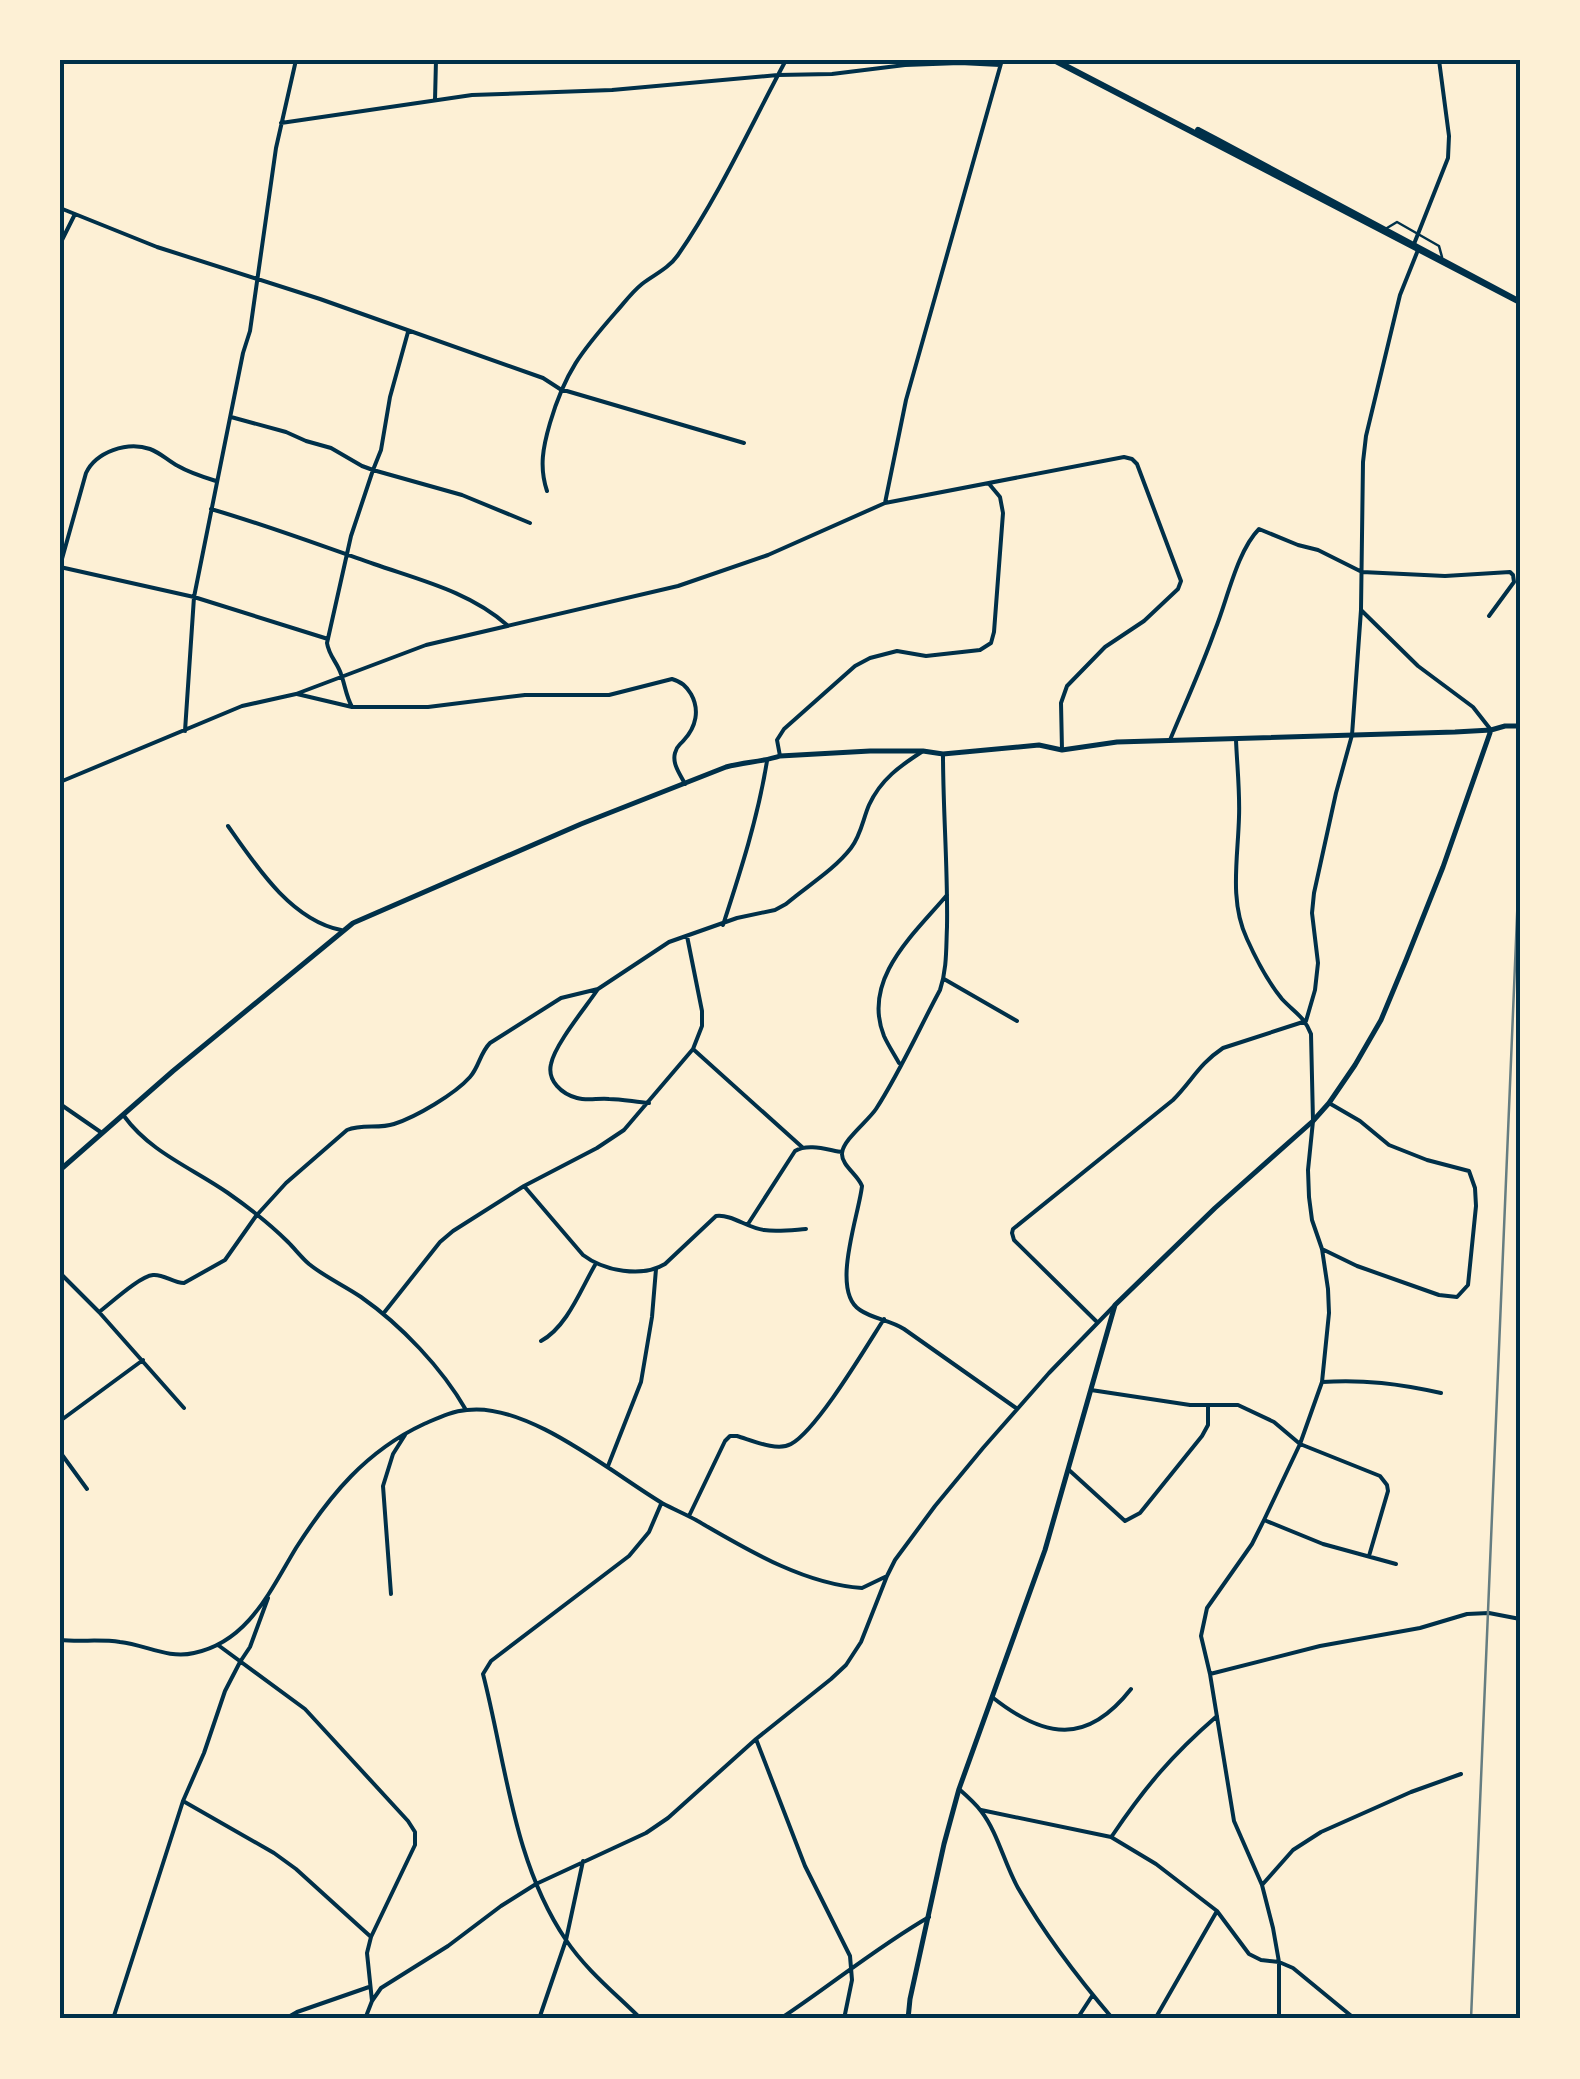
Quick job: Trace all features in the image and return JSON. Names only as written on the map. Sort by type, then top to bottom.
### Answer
[{"type":"main road","points":[[1054,60],[1519,301]]},
{"type":"main road","points":[[1198,130],[1417,245],[1519,301],[1198,130]]},
{"type":"street","points":[[185,731],[194,597],[250,330],[269,195],[296,60]]},
{"type":"street","points":[[434,100],[436,60]]},
{"type":"street","points":[[547,490],[541,467],[560,390],[583,352],[630,296],[674,261],[707,209],[786,60]]},
{"type":"street","points":[[1279,2019],[1279,1962],[1262,1885],[1234,1821],[1201,1636],[1207,1608],[1264,1520],[1300,1444],[1322,1382],[1328,1289],[1322,1249],[1312,1220],[1308,1170],[1313,1120],[1312,1047],[1306,1021],[1318,963],[1312,913],[1352,735],[1361,610],[1366,436],[1400,294],[1448,158],[1449,136],[1439,60]]},
{"type":"street","points":[[282,123],[472,95],[832,74],[904,65],[1001,63],[906,400],[884,503]]},
{"type":"street","points":[[60,208],[157,246],[543,378],[560,390],[744,443]]},
{"type":"street","points":[[60,244],[75,214]]},
{"type":"street","points":[[352,707],[342,675],[328,652],[328,639],[356,517],[381,450],[390,397],[408,332]]},
{"type":"street","points":[[230,417],[286,432],[331,448],[372,470],[462,495],[530,523]]},
{"type":"street","points":[[217,482],[139,446],[104,454],[86,473],[60,567],[194,597],[328,639]]},
{"type":"street","points":[[60,782],[242,706],[296,694],[426,644],[678,586],[768,556],[884,503],[1124,457],[1132,459],[1140,473],[1181,582],[1155,610],[1105,647],[1067,686],[1061,703],[1062,750]]},
{"type":"street","points":[[780,756],[777,740],[784,729],[839,679],[870,658],[896,651],[926,656],[980,650],[990,643],[1003,512],[1000,496],[985,484]]},
{"type":"street","points":[[210,509],[271,527],[482,604],[508,625]]},
{"type":"street","points":[[1170,740],[1240,561],[1259,529],[1318,550],[1362,572],[1446,576],[1510,572],[1514,582],[1489,616]]},
{"type":"street","points":[[1361,610],[1418,666],[1473,707],[1492,730]]},
{"type":"street","points":[[296,694],[352,707],[428,707],[525,696],[609,695],[672,679],[681,682],[696,706],[694,726],[676,748],[674,757],[684,784]]},
{"type":"street","points":[[60,1170],[341,930],[529,847],[742,762],[870,751],[943,754],[1039,746],[1062,750],[1117,742],[1520,726]]},
{"type":"street","points":[[365,2019],[380,1988],[448,1946],[502,1906],[536,1884],[646,1833],[668,1818],[846,1665],[861,1642],[895,1560],[934,1506],[1098,1322],[1329,1103],[1381,1020],[1443,867],[1492,730]]},
{"type":"street","points":[[1236,740],[1237,908],[1258,961],[1281,998],[1306,1021]]},
{"type":"street","points":[[649,1103],[608,1098],[583,1100],[559,1089],[552,1079],[550,1065],[558,1048],[598,990],[656,948],[786,904],[850,848],[878,789],[892,771],[923,751]]},
{"type":"street","points":[[943,754],[948,895],[944,978],[877,1107],[842,1152],[846,1166],[858,1176],[862,1186],[846,1280],[849,1299],[855,1307],[904,1329],[1018,1410]]},
{"type":"street","points":[[722,924],[749,846],[767,760]]},
{"type":"street","points":[[228,826],[283,895],[316,922],[341,930]]},
{"type":"street","points":[[900,1064],[883,1034],[879,1013],[886,974],[898,951],[948,895]]},
{"type":"street","points":[[383,1314],[453,1230],[624,1130],[693,1050],[702,1026],[702,1011],[687,935]]},
{"type":"street","points":[[944,978],[1017,1020]]},
{"type":"street","points":[[100,1312],[147,1276],[184,1284],[225,1260],[256,1216],[286,1183],[347,1130],[405,1120],[468,1079],[490,1043],[560,998],[598,990]]},
{"type":"street","points":[[1098,1322],[1014,1240],[1013,1229],[1173,1100],[1212,1055],[1222,1048],[1306,1021]]},
{"type":"street","points":[[693,1050],[802,1147],[842,1152]]},
{"type":"street","points":[[1322,1249],[1439,1295],[1457,1297],[1468,1285],[1476,1206],[1468,1170],[1389,1145],[1329,1103]]},
{"type":"street","points":[[60,1104],[102,1133]]},
{"type":"street","points":[[123,1114],[149,1144],[236,1199],[310,1264],[383,1314],[435,1365],[466,1410]]},
{"type":"street","points":[[746,1226],[795,1151],[802,1147]]},
{"type":"street","points":[[524,1186],[595,1264],[646,1272],[656,1269],[716,1216],[725,1215],[768,1231],[806,1230]]},
{"type":"street","points":[[541,1341],[564,1318],[595,1264]]},
{"type":"street","points":[[608,1466],[640,1382],[656,1269]]},
{"type":"street","points":[[60,1273],[100,1312],[184,1408]]},
{"type":"street","points":[[908,2019],[944,1844],[960,1789],[1046,1550],[1116,1305]]},
{"type":"street","points":[[688,1516],[725,1441],[738,1436],[780,1446],[792,1443],[838,1390],[884,1319]]},
{"type":"street","points":[[60,1421],[143,1360]]},
{"type":"street","points":[[1322,1382],[1392,1383],[1441,1393]]},
{"type":"street","points":[[1091,1390],[1190,1405],[1238,1405],[1274,1422],[1300,1444],[1380,1476],[1388,1491],[1369,1556]]},
{"type":"street","points":[[1069,1470],[1125,1521],[1140,1514],[1202,1436],[1208,1425],[1208,1405]]},
{"type":"street","points":[[60,1640],[118,1641],[179,1655],[218,1645],[240,1632],[270,1594],[320,1512],[373,1454],[445,1414],[466,1410],[518,1418],[566,1440],[662,1502],[804,1574],[862,1588],[887,1576]]},
{"type":"street","points":[[392,1594],[383,1486],[393,1454],[405,1434]]},
{"type":"street","points":[[388,1444],[393,1454]]},
{"type":"street","points":[[60,1452],[87,1488]]},
{"type":"street","points":[[641,2019],[566,1940],[536,1884],[507,1794],[483,1674],[491,1661],[629,1556],[649,1532],[662,1502]]},
{"type":"street","points":[[1264,1520],[1323,1544],[1396,1564]]},
{"type":"street","points":[[113,2019],[184,1801],[225,1691],[250,1647],[270,1594]]},
{"type":"street","points":[[1210,1674],[1467,1614],[1489,1613],[1520,1619]]},
{"type":"street","points":[[218,1645],[305,1709],[415,1832],[415,1846],[367,1953],[372,2001]]},
{"type":"street","points":[[992,1697],[1011,1712],[1034,1722],[1058,1730],[1080,1729],[1098,1722],[1116,1708],[1130,1688]]},
{"type":"street","points":[[1111,1837],[1158,1773],[1217,1716]]},
{"type":"street","points":[[756,1739],[805,1866],[850,1956],[852,1969],[844,2019]]},
{"type":"street","points":[[1262,1885],[1293,1850],[1322,1832],[1460,1774]]},
{"type":"street","points":[[960,1789],[981,1810],[1017,1887],[1065,1960],[1113,2019]]},
{"type":"street","points":[[184,1801],[274,1853],[372,1937]]},
{"type":"street","points":[[981,1810],[1111,1837],[1156,1864],[1217,1911],[1249,1954],[1293,1968],[1355,2019]]},
{"type":"street","points":[[539,2019],[566,1940],[582,1861]]},
{"type":"street","points":[[1155,2019],[1217,1911]]},
{"type":"street","points":[[780,2019],[929,1917]]},
{"type":"street","points":[[285,2019],[370,1987]]},
{"type":"street","points":[[1077,2019],[1092,1996]]},
{"type":"lane","points":[[1385,229],[1397,222],[1440,246],[1443,259]]},
{"type":"railway","points":[[1471,2019],[1520,845]]}]
